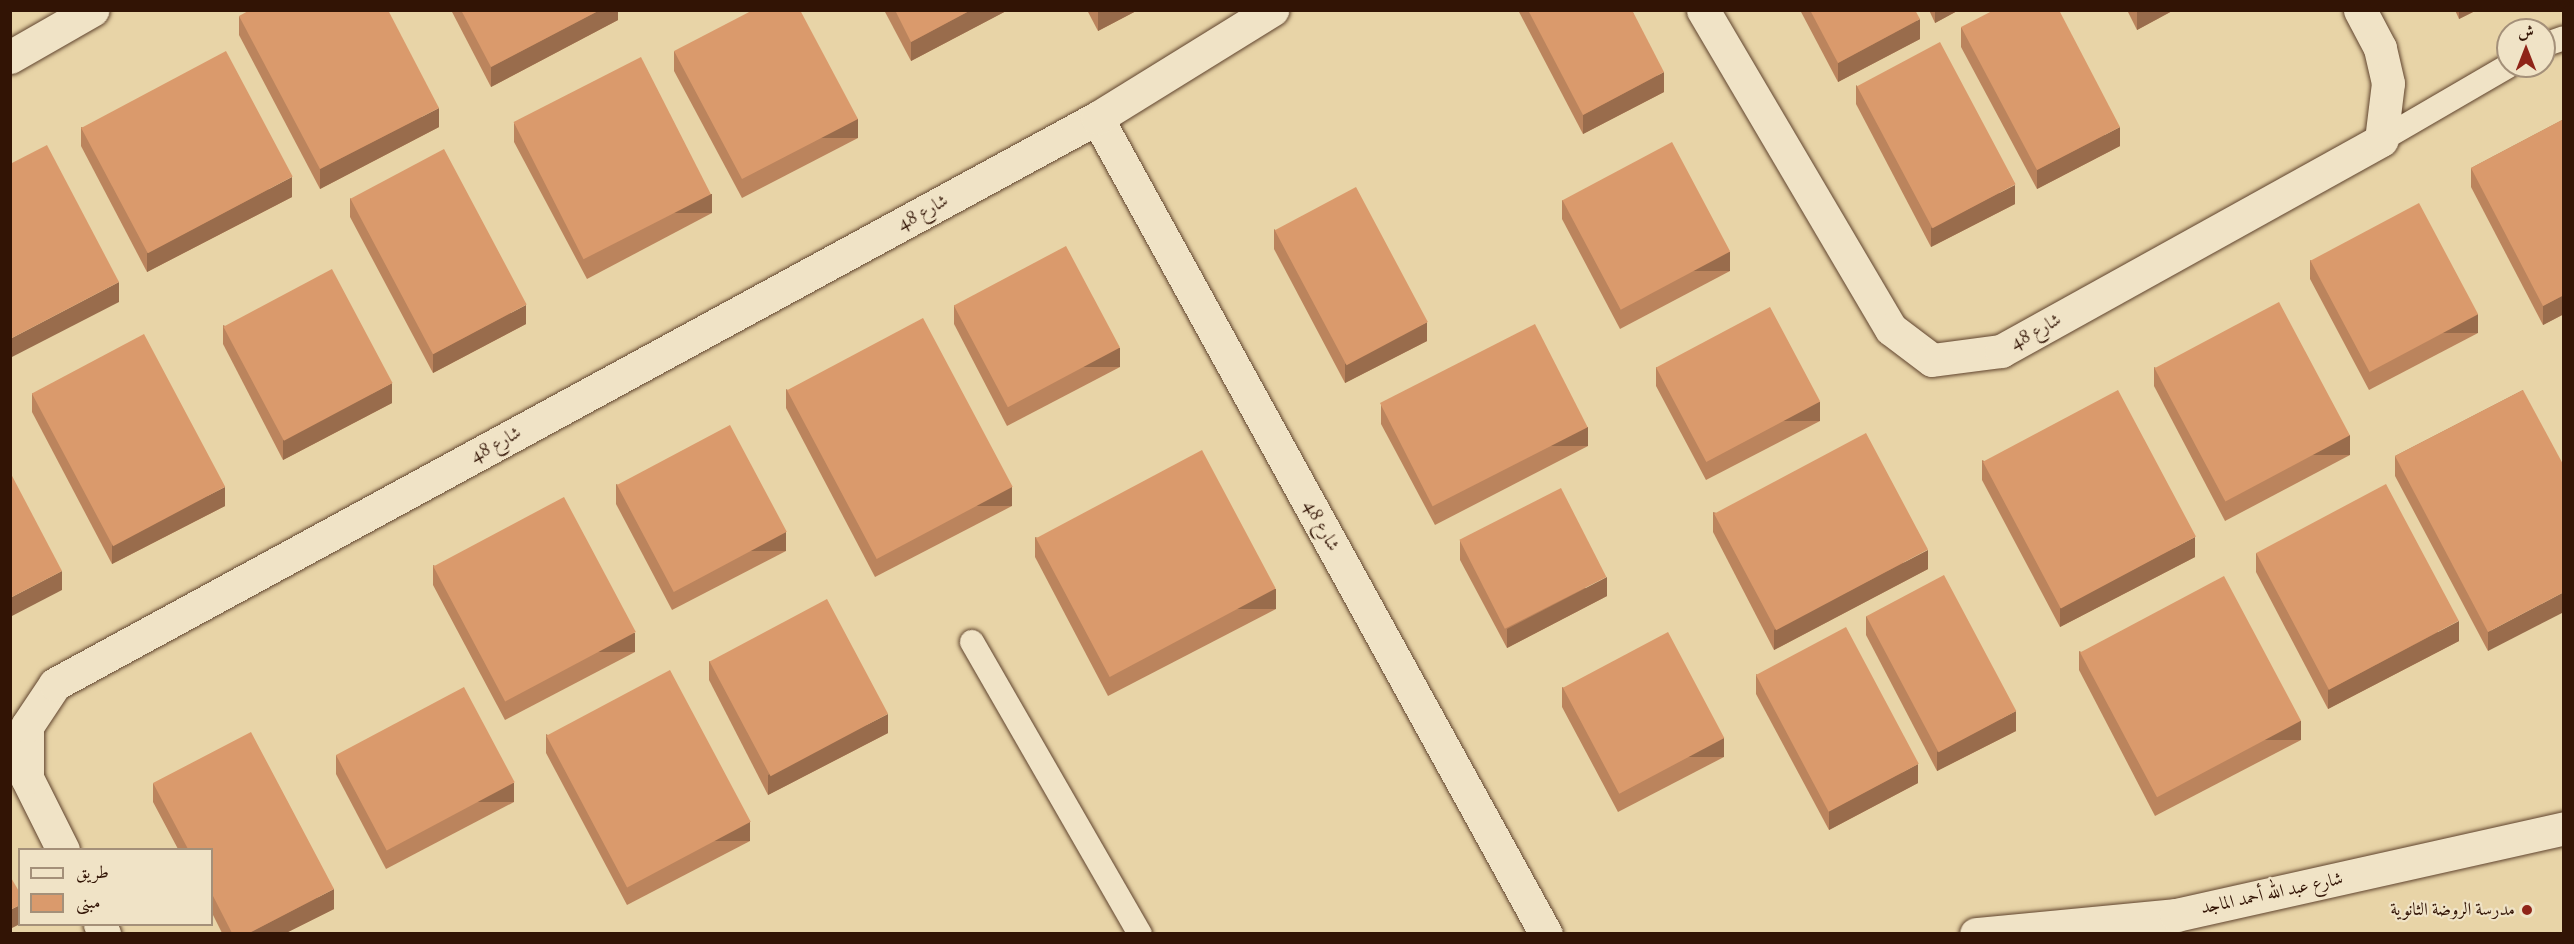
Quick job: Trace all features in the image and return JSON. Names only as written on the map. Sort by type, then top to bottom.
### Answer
[{"type":"street","points":[[10,57],[92,10]]},
{"type":"street","name":"شارع 48","points":[[62,848],[27,778],[27,726],[55,684],[1097,118],[1272,10]]},
{"type":"street","name":"شارع 48","points":[[1703,10],[1891,329],[1932,360],[2001,351],[2381,140]]},
{"type":"street","points":[[2360,10],[2380,48],[2388,83],[2381,140]]},
{"type":"street","name":"شارع 48","points":[[1097,118],[1546,933]]},
{"type":"street","name":"شارع عبد الله أحمد الماجد","points":[[1985,933],[2177,924],[2564,828]]},
{"type":"lane","points":[[2381,140],[2496,73]]},
{"type":"lane","points":[[972,642],[1140,933]]},
{"type":"building","points":[[250,10],[388,10],[439,108],[320,169],[239,16]]},
{"type":"building","points":[[461,10],[600,10],[491,67]]},
{"type":"building","points":[[753,10],[800,10],[858,119],[742,179],[674,51]]},
{"type":"building","points":[[895,10],[971,10],[911,42]]},
{"type":"building","points":[[1528,10],[1632,10],[1664,72],[1583,115]]},
{"type":"building","points":[[1810,10],[1915,10],[1920,19],[1838,63]]},
{"type":"building","points":[[1994,10],[2059,10],[2120,127],[2037,170],[1961,27]]},
{"type":"building","points":[[1940,42],[2016,184],[1933,228],[1857,86]]},
{"type":"building","points":[[226,51],[293,176],[148,253],[81,128]]},
{"type":"building","points":[[641,57],[711,194],[584,259],[514,122]]},
{"type":"building","points":[[2564,119],[2564,295],[2543,306],[2471,168]]},
{"type":"building","points":[[1672,142],[1730,251],[1621,310],[1563,200]]},
{"type":"building","points":[[47,145],[119,282],[10,339],[10,164]]},
{"type":"building","points":[[444,149],[527,304],[433,354],[350,199]]},
{"type":"building","points":[[1356,187],[1428,322],[1347,365],[1275,230]]},
{"type":"building","points":[[2419,203],[2478,314],[2370,372],[2310,261]]},
{"type":"building","points":[[1066,246],[1120,348],[1008,407],[954,306]]},
{"type":"building","points":[[332,269],[393,383],[284,441],[223,327]]},
{"type":"building","points":[[2279,302],[2350,435],[2225,502],[2155,368]]},
{"type":"building","points":[[1770,307],[1820,401],[1706,462],[1656,368]]},
{"type":"building","points":[[923,318],[1013,487],[877,559],[787,390]]},
{"type":"building","points":[[1535,324],[1588,427],[1433,506],[1380,403]]},
{"type":"building","points":[[144,334],[225,487],[113,546],[32,394]]},
{"type":"building","points":[[2118,390],[2196,537],[2061,608],[1983,462]]},
{"type":"building","points":[[2523,390],[2564,466],[2564,592],[2488,632],[2395,456]]},
{"type":"building","points":[[730,425],[787,532],[674,592],[617,485]]},
{"type":"building","points":[[1866,433],[1928,550],[1776,630],[1714,514]]},
{"type":"building","points":[[1202,450],[1276,589],[1110,677],[1036,538]]},
{"type":"building","points":[[10,472],[62,571],[10,598]]},
{"type":"building","points":[[2386,484],[2459,621],[2329,690],[2256,553]]},
{"type":"building","points":[[1561,488],[1606,577],[1505,629],[1459,540]]},
{"type":"building","points":[[564,497],[636,632],[505,702],[433,566]]},
{"type":"building","points":[[1944,575],[2016,711],[1939,752],[1866,616]]},
{"type":"building","points":[[2224,576],[2301,721],[2157,797],[2080,653]]},
{"type":"building","points":[[827,599],[888,714],[771,776],[710,661]]},
{"type":"building","points":[[1846,627],[1919,764],[1829,812],[1756,675]]},
{"type":"building","points":[[1668,632],[1724,738],[1619,794],[1563,688]]},
{"type":"building","points":[[670,670],[751,822],[627,888],[546,736]]},
{"type":"building","points":[[464,687],[515,782],[387,850],[336,755]]},
{"type":"building","points":[[251,732],[334,889],[249,933],[232,933],[213,896],[213,848],[187,848],[153,783]]},
{"type":"building","points":[[10,876],[18,890],[18,906],[10,910]]},
{"type":"place","name":"مدرسة الروضة الثانوية","points":[[2527,910]]}]
